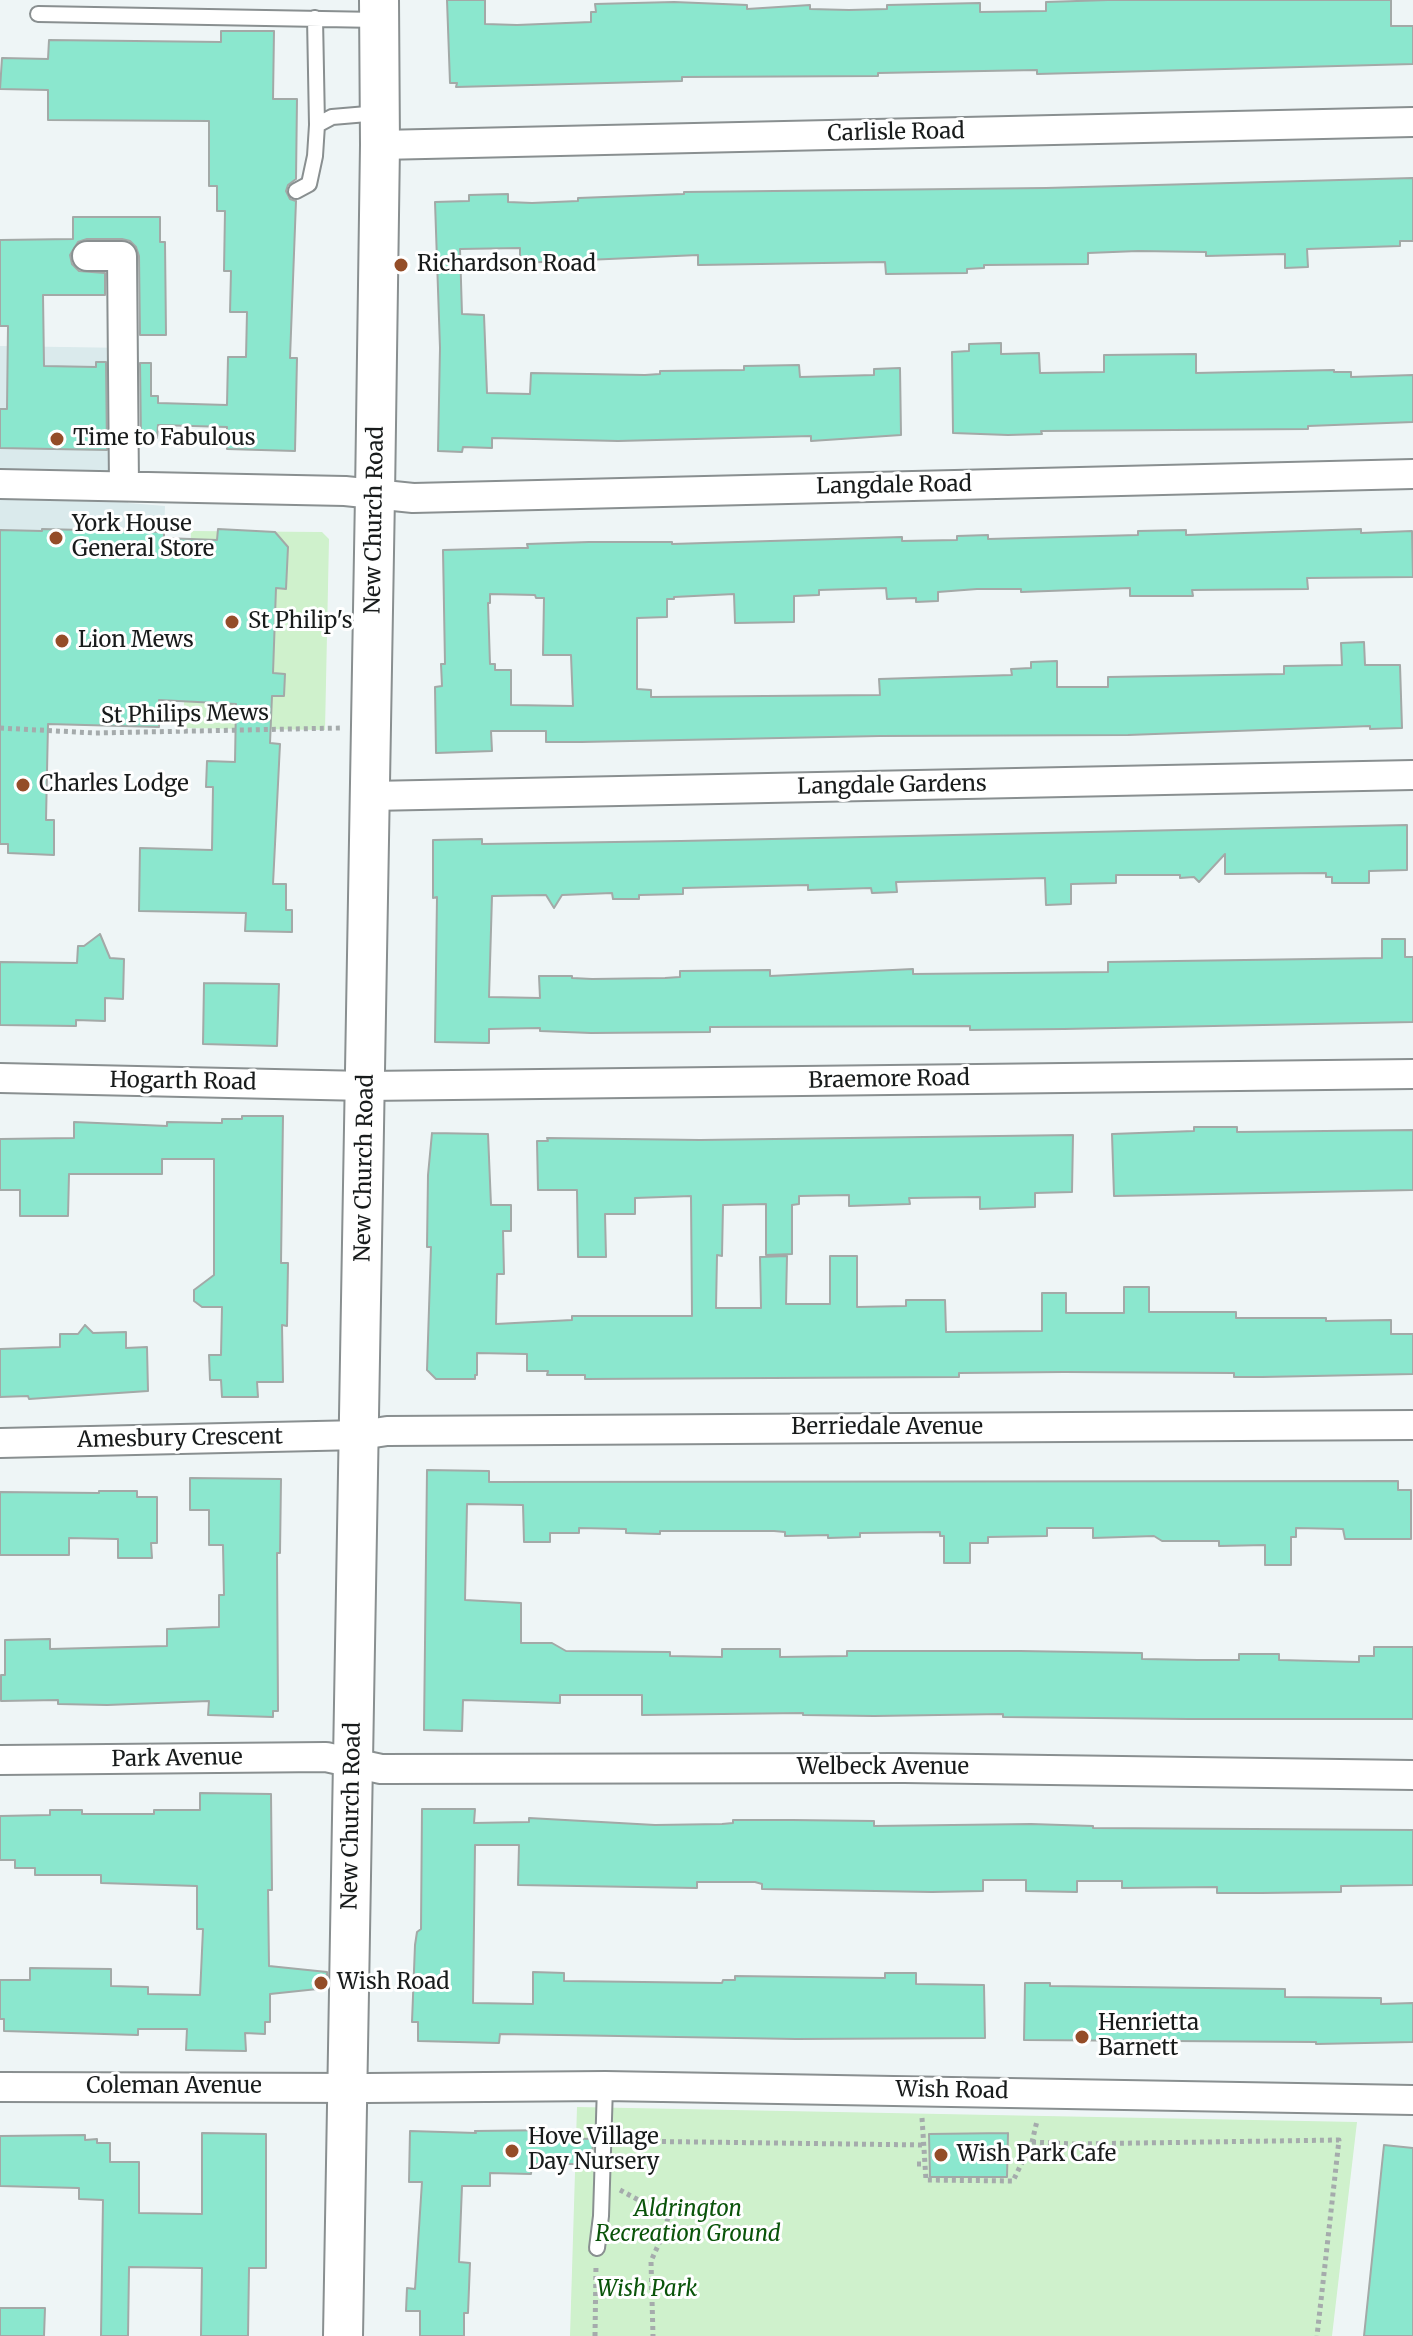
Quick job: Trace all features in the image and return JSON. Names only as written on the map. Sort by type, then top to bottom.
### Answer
[{"type":"main road","name":"New Church Road","points":[[343,2336],[371,796],[379,10]]},
{"type":"street","name":"Carlisle Road","points":[[380,129],[1413,122]]},
{"type":"street","points":[[87,256],[122,256],[124,486]]},
{"type":"street","name":"Langdale Road","points":[[375,495],[413,498],[1413,474]]},
{"type":"street","points":[[0,484],[345,491],[375,495]]},
{"type":"street","name":"Langdale Gardens","points":[[371,796],[1413,775]]},
{"type":"street","name":"Braemore Road","points":[[366,1086],[1413,1074]]},
{"type":"street","name":"Hogarth Road","points":[[0,1078],[366,1086]]},
{"type":"street","name":"Berriedale Avenue","points":[[361,1435],[403,1431],[1413,1425]]},
{"type":"street","name":"Amesbury Crescent","points":[[0,1443],[361,1435]]},
{"type":"street","name":"Park Avenue","points":[[0,1760],[326,1757],[353,1763]]},
{"type":"street","name":"Welbeck Avenue","points":[[353,1763],[381,1769],[904,1768],[1413,1775]]},
{"type":"street","name":"Wish Road","points":[[347,2087],[605,2086],[1413,2100]]},
{"type":"street","name":"Coleman Avenue","points":[[0,2087],[347,2087]]},
{"type":"lane","points":[[38,14],[315,18],[379,10]]},
{"type":"lane","points":[[296,191],[309,184],[315,156],[315,18]]},
{"type":"lane","points":[[317,125],[332,117],[380,129]]},
{"type":"lane","points":[[597,2248],[605,2086]]},
{"type":"path","name":"St Philips Mews","points":[[0,728],[95,733],[371,727]]},
{"type":"path","points":[[919,2090],[926,2180],[1013,2181],[1032,2142],[1339,2140],[1317,2336]]},
{"type":"path","points":[[603,2141],[925,2145]]},
{"type":"path","points":[[917,2164],[925,2164]]},
{"type":"path","points":[[601,2188],[634,2195],[638,2201],[668,2216],[651,2261],[653,2336]]},
{"type":"path","points":[[595,2336],[597,2248]]},
{"type":"shaded area","points":[[0,346],[129,348],[128,503],[165,506],[163,562],[0,559]]},
{"type":"green space","points":[[191,531],[322,532],[329,539],[325,730],[183,728]]},
{"type":"green space","name":"Aldrington Recreation Ground","points":[[577,2107],[1357,2122],[1332,2336],[570,2336]]},
{"type":"building","points":[[447,0],[485,0],[485,24],[517,25],[591,22],[591,12],[596,12],[595,4],[674,2],[747,5],[747,9],[810,5],[810,9],[849,10],[887,9],[887,5],[980,3],[980,12],[1046,11],[1046,2],[1108,0],[1391,0],[1391,26],[1413,26],[1413,64],[1037,74],[1037,70],[878,73],[878,76],[682,77],[682,81],[456,87],[457,83],[450,83]]},
{"type":"building","points":[[221,31],[274,31],[273,99],[297,99],[296,179],[286,191],[290,199],[296,201],[290,358],[297,358],[295,451],[227,449],[227,427],[158,425],[157,438],[141,438],[140,363],[151,363],[151,396],[158,396],[158,403],[227,405],[228,357],[246,357],[247,312],[230,312],[231,271],[224,271],[225,211],[217,211],[217,186],[209,186],[209,121],[48,120],[48,90],[0,89],[2,58],[48,59],[49,40],[221,42]]},
{"type":"building","points":[[1413,178],[1413,241],[1400,241],[1400,246],[1307,249],[1308,267],[1285,268],[1285,254],[1206,256],[1206,252],[1138,251],[1088,253],[1088,264],[984,265],[984,268],[967,269],[967,273],[886,274],[885,262],[698,265],[698,255],[520,263],[520,248],[460,249],[462,314],[484,315],[487,393],[530,394],[531,373],[645,375],[660,374],[660,371],[744,370],[744,366],[799,365],[800,377],[874,375],[874,369],[900,368],[901,435],[811,441],[811,436],[618,441],[492,438],[492,448],[463,447],[462,452],[438,451],[440,348],[435,202],[469,201],[469,195],[508,194],[508,202],[532,203],[684,192],[1046,188]]},
{"type":"building","points":[[73,217],[160,217],[160,242],[165,242],[166,335],[140,335],[139,256],[136,247],[122,239],[78,242],[70,255],[72,264],[79,271],[105,273],[105,295],[43,295],[44,366],[96,367],[96,362],[106,362],[107,450],[0,448],[0,409],[7,409],[8,326],[0,326],[0,240],[73,239]]},
{"type":"building","points":[[1001,343],[1001,354],[1039,353],[1040,373],[1104,372],[1104,355],[1196,354],[1196,373],[1334,370],[1351,372],[1351,377],[1413,375],[1413,422],[1308,426],[1308,429],[1041,431],[1042,434],[1008,435],[953,433],[952,352],[969,351],[969,344]]},
{"type":"building","points":[[218,529],[275,532],[288,547],[286,589],[276,588],[273,673],[285,674],[284,696],[272,696],[270,743],[280,744],[273,884],[286,884],[286,910],[292,910],[292,932],[245,931],[246,913],[139,911],[140,848],[212,850],[213,787],[206,787],[207,761],[235,762],[236,704],[159,700],[159,727],[48,724],[46,820],[54,820],[54,855],[8,853],[8,844],[0,844],[0,530],[164,532],[164,538],[217,540]]},
{"type":"building","points":[[1361,529],[1361,533],[1412,531],[1413,577],[1307,578],[1308,589],[1192,590],[1193,596],[1130,596],[1130,588],[1021,592],[1021,589],[977,589],[938,592],[938,601],[916,602],[916,598],[887,599],[886,588],[819,590],[819,595],[794,596],[794,622],[735,623],[734,594],[674,597],[667,599],[667,617],[637,618],[637,689],[651,690],[651,697],[880,695],[879,679],[1012,675],[1011,669],[1031,668],[1031,662],[1057,661],[1057,687],[1108,687],[1108,677],[1284,674],[1284,666],[1342,665],[1341,643],[1364,642],[1365,665],[1400,665],[1402,728],[1370,729],[1370,726],[1128,735],[581,742],[546,742],[546,731],[491,731],[492,751],[436,753],[435,687],[442,686],[441,664],[445,664],[443,550],[528,548],[527,544],[589,542],[672,544],[902,537],[902,541],[957,540],[957,536],[988,535],[988,539],[1138,535],[1138,531],[1186,530],[1186,535]],"holes":[[[490,594],[535,595],[536,598],[544,598],[543,655],[571,655],[573,706],[511,705],[511,670],[495,670],[495,664],[490,664]]]},
{"type":"building","points":[[1407,825],[1407,870],[1369,871],[1369,883],[1332,883],[1332,877],[1326,877],[1326,873],[1225,874],[1225,854],[1199,882],[1194,877],[1180,878],[1180,875],[1116,875],[1116,883],[1071,884],[1071,904],[1046,905],[1045,878],[896,882],[897,892],[872,893],[871,888],[808,890],[808,885],[683,888],[683,894],[639,895],[639,899],[613,899],[612,893],[562,895],[554,908],[546,895],[492,896],[489,997],[540,998],[539,976],[665,978],[680,977],[680,971],[770,970],[770,976],[913,969],[913,974],[1108,972],[1108,962],[1382,958],[1382,939],[1405,939],[1405,957],[1413,957],[1413,1022],[970,1030],[970,1026],[710,1027],[710,1032],[591,1033],[540,1031],[540,1028],[489,1029],[489,1043],[435,1042],[437,897],[433,898],[433,840],[482,839],[482,844],[681,841]]},
{"type":"building","points":[[100,934],[110,958],[124,959],[123,999],[105,998],[105,1021],[76,1020],[76,1026],[0,1025],[0,962],[77,963],[78,946],[84,946]]},
{"type":"building","points":[[204,983],[279,984],[277,1046],[203,1044]]},
{"type":"building","points":[[242,1116],[283,1116],[281,1263],[288,1263],[287,1326],[282,1325],[283,1382],[257,1382],[258,1397],[222,1397],[221,1380],[210,1380],[209,1355],[221,1355],[222,1307],[202,1307],[194,1301],[194,1290],[214,1275],[214,1159],[162,1159],[162,1174],[69,1174],[68,1216],[20,1216],[20,1190],[0,1190],[0,1139],[74,1138],[74,1122],[167,1126],[167,1122],[222,1123],[222,1119],[242,1119]]},
{"type":"building","points":[[1194,1127],[1237,1127],[1237,1132],[1413,1130],[1413,1190],[1114,1196],[1112,1134],[1194,1131]]},
{"type":"building","points":[[432,1133],[488,1134],[491,1205],[511,1205],[511,1231],[503,1231],[504,1274],[497,1274],[496,1324],[572,1320],[572,1316],[692,1316],[691,1196],[635,1198],[635,1214],[605,1214],[606,1257],[578,1257],[577,1190],[538,1190],[537,1141],[548,1141],[547,1138],[700,1140],[1073,1135],[1072,1192],[1035,1193],[1035,1207],[980,1209],[980,1197],[909,1198],[910,1204],[849,1206],[849,1195],[799,1196],[799,1204],[792,1205],[792,1254],[766,1255],[766,1204],[723,1205],[722,1256],[717,1255],[716,1308],[761,1308],[760,1257],[787,1256],[786,1304],[830,1304],[830,1256],[857,1256],[857,1307],[906,1306],[906,1300],[945,1300],[946,1332],[1042,1331],[1042,1293],[1066,1293],[1066,1313],[1124,1313],[1124,1287],[1149,1287],[1149,1312],[1236,1312],[1236,1318],[1326,1318],[1326,1321],[1391,1320],[1391,1334],[1413,1334],[1413,1374],[1234,1377],[1234,1373],[1064,1372],[959,1373],[959,1377],[585,1379],[585,1375],[547,1375],[548,1371],[527,1371],[527,1354],[477,1353],[475,1379],[436,1379],[427,1370],[431,1247],[427,1247],[428,1175]]},
{"type":"building","points":[[85,1325],[93,1333],[126,1332],[126,1348],[147,1347],[148,1391],[29,1399],[28,1396],[0,1397],[0,1349],[60,1347],[60,1334],[78,1334]]},
{"type":"building","points":[[427,1470],[489,1471],[489,1482],[1398,1481],[1398,1490],[1411,1490],[1411,1539],[1345,1539],[1343,1529],[1296,1528],[1296,1537],[1291,1537],[1291,1565],[1265,1565],[1265,1545],[1219,1546],[1219,1541],[1162,1541],[1154,1536],[1093,1538],[1093,1528],[1047,1528],[1047,1536],[988,1537],[988,1543],[970,1543],[970,1563],[944,1563],[944,1536],[940,1536],[940,1532],[860,1533],[860,1537],[828,1538],[828,1535],[785,1536],[785,1532],[774,1531],[660,1531],[660,1534],[626,1533],[626,1529],[579,1528],[579,1533],[550,1533],[550,1542],[524,1542],[523,1505],[467,1504],[465,1600],[521,1603],[521,1643],[552,1643],[566,1651],[670,1652],[670,1656],[722,1657],[722,1649],[780,1649],[780,1657],[847,1656],[847,1651],[1020,1651],[1142,1653],[1142,1659],[1198,1660],[1239,1660],[1239,1654],[1279,1654],[1279,1660],[1359,1662],[1359,1656],[1374,1656],[1374,1647],[1413,1647],[1413,1719],[1003,1717],[1003,1714],[642,1715],[642,1695],[560,1695],[560,1703],[463,1700],[462,1731],[424,1730]]},
{"type":"building","points":[[190,1478],[281,1479],[280,1553],[277,1553],[278,1711],[273,1711],[273,1717],[208,1715],[209,1701],[107,1705],[58,1704],[58,1700],[1,1701],[5,1640],[50,1639],[50,1649],[167,1646],[167,1629],[219,1627],[219,1595],[224,1595],[223,1545],[209,1545],[209,1510],[190,1510]]},
{"type":"building","points":[[137,1491],[137,1497],[157,1497],[157,1543],[151,1543],[152,1558],[118,1558],[118,1539],[69,1538],[69,1555],[0,1555],[0,1492]]},
{"type":"building","points":[[200,1793],[271,1794],[269,1966],[327,1972],[327,1988],[270,1994],[270,2022],[265,2022],[265,2034],[245,2033],[246,2051],[186,2050],[187,2029],[138,2029],[138,2035],[4,2031],[4,2019],[0,2019],[0,1980],[30,1980],[30,1968],[111,1969],[111,1986],[148,1987],[148,1994],[200,1995],[203,1929],[197,1929],[197,1886],[101,1883],[101,1875],[35,1875],[35,1868],[15,1868],[15,1860],[0,1860],[0,1816],[50,1815],[50,1810],[82,1810],[82,1814],[154,1814],[154,1810],[200,1810]]},
{"type":"building","points":[[422,1809],[475,1809],[474,1823],[529,1822],[529,1818],[655,1825],[792,1820],[874,1821],[874,1826],[1031,1824],[1093,1828],[1413,1830],[1413,1885],[1341,1886],[1341,1892],[1217,1893],[1217,1887],[1122,1888],[1122,1881],[1077,1881],[1077,1892],[1026,1891],[1026,1880],[983,1880],[983,1891],[932,1892],[762,1889],[762,1884],[755,1882],[697,1882],[697,1888],[518,1885],[519,1845],[475,1845],[473,2003],[533,2004],[533,1972],[564,1973],[564,1981],[722,1983],[723,1980],[735,1980],[735,1976],[885,1978],[885,1973],[916,1973],[916,1984],[984,1985],[985,2038],[796,2039],[500,2034],[499,2043],[418,2041],[418,2022],[412,2022],[415,1945],[417,1932],[421,1929]]},
{"type":"building","points":[[1025,1983],[1050,1983],[1050,1986],[1285,1989],[1285,1997],[1381,1998],[1381,2004],[1413,2003],[1413,2042],[1316,2044],[1024,2040]]},
{"type":"building","points":[[556,2130],[556,2138],[593,2139],[592,2164],[532,2164],[531,2174],[490,2173],[490,2186],[462,2186],[459,2262],[470,2263],[464,2336],[420,2336],[420,2311],[406,2311],[407,2288],[415,2289],[422,2182],[409,2182],[410,2131],[476,2133]]},
{"type":"building","points":[[202,2133],[266,2134],[266,2268],[249,2268],[248,2336],[201,2336],[202,2268],[129,2267],[128,2336],[101,2336],[103,2200],[79,2199],[79,2188],[0,2186],[0,2136],[85,2135],[85,2140],[97,2139],[97,2143],[110,2143],[110,2162],[139,2162],[139,2213],[202,2214]]},
{"type":"building","points":[[1008,2133],[1007,2177],[930,2177],[929,2134]]},
{"type":"building","points":[[1384,2145],[1413,2148],[1413,2336],[1364,2336]]},
{"type":"building","points":[[0,2308],[45,2308],[44,2336],[0,2336]]},
{"type":"place","name":"Richardson Road","points":[[401,265]]},
{"type":"place","name":"Time to Fabulous","points":[[57,439]]},
{"type":"place","name":"York House General Store","points":[[56,538]]},
{"type":"place","name":"St Philip's","points":[[232,622]]},
{"type":"place","name":"Lion Mews","points":[[62,641]]},
{"type":"place","name":"Charles Lodge","points":[[23,785]]},
{"type":"place","name":"Wish Road","points":[[321,1983]]},
{"type":"place","name":"Henrietta Barnett","points":[[1082,2037]]},
{"type":"place","name":"Hove Village Day Nursery","points":[[512,2151]]},
{"type":"place","name":"Wish Park Cafe","points":[[941,2155]]},
{"type":"park label","name":"Wish Park","points":[[647,2290]]}]
